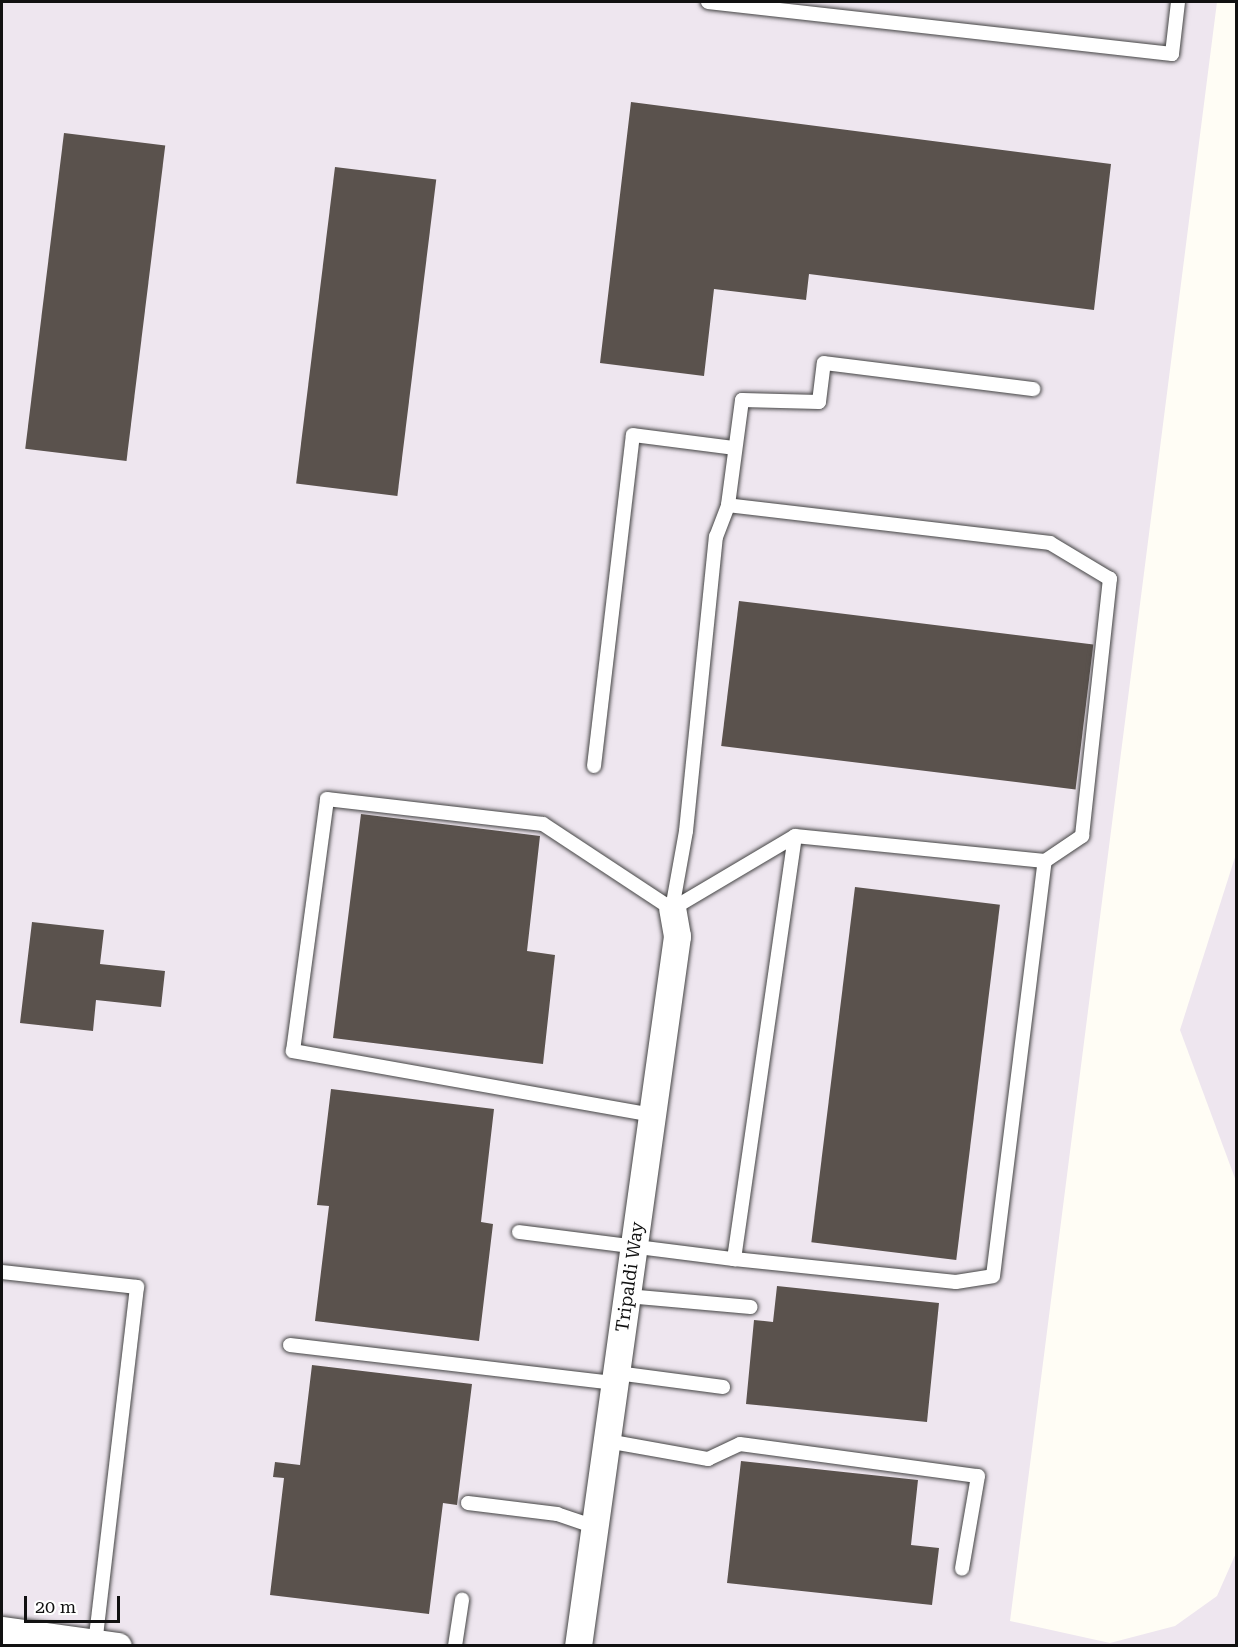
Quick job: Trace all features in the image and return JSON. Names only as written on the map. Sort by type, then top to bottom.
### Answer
[{"type":"street","name":"Tripaldi Way","points":[[578,1646],[677,936],[672,909]]},
{"type":"street","points":[[2,1630],[109,1644]]},
{"type":"lane","points":[[708,2],[1172,54],[1178,2]]},
{"type":"lane","points":[[672,909],[686,831],[716,537],[728,505],[742,400],[819,402],[824,363],[1033,389]]},
{"type":"lane","points":[[594,766],[633,435],[734,448]]},
{"type":"lane","points":[[672,909],[795,836],[1045,861],[1083,836],[1110,579],[1050,543],[728,505]]},
{"type":"lane","points":[[652,1114],[293,1051],[327,799],[543,825],[672,909]]},
{"type":"lane","points":[[734,1258],[795,836]]},
{"type":"lane","points":[[519,1232],[956,1282],[993,1276],[1045,861]]},
{"type":"lane","points":[[2,1272],[137,1287],[109,1644]]},
{"type":"lane","points":[[627,1296],[751,1307]]},
{"type":"lane","points":[[290,1345],[723,1387]]},
{"type":"lane","points":[[607,1441],[708,1459],[740,1444],[978,1476],[962,1569]]},
{"type":"lane","points":[[468,1503],[557,1514],[595,1527]]},
{"type":"lane","points":[[455,1646],[462,1600]]},
{"type":"shaded area","points":[[2,2],[1217,2],[1010,1621],[1110,1643],[1175,1626],[1217,1596],[1236,1553],[1236,1645],[2,1646]]},
{"type":"shaded area","points":[[1236,854],[1236,1181],[1180,1030]]},
{"type":"building","points":[[631,102],[1111,164],[1094,310],[809,274],[806,300],[714,289],[704,376],[600,363]]},
{"type":"building","points":[[64,133],[165,145],[126,461],[25,449]]},
{"type":"building","points":[[335,167],[436,179],[397,496],[296,484]]},
{"type":"building","points":[[739,601],[1093,645],[1076,789],[721,746]]},
{"type":"building","points":[[361,814],[540,836],[527,951],[555,955],[543,1064],[333,1038]]},
{"type":"building","points":[[855,887],[1000,905],[956,1260],[811,1242]]},
{"type":"building","points":[[32,922],[104,930],[100,964],[165,971],[161,1007],[96,1000],[93,1031],[20,1023]]},
{"type":"building","points":[[331,1089],[494,1109],[481,1222],[493,1224],[479,1341],[315,1321],[329,1206],[317,1205]]},
{"type":"building","points":[[777,1286],[939,1303],[927,1422],[746,1404],[754,1320],[773,1322]]},
{"type":"building","points":[[312,1365],[472,1384],[457,1505],[443,1503],[429,1614],[270,1595],[284,1478],[273,1477],[275,1462],[300,1465]]},
{"type":"building","points":[[741,1461],[918,1480],[911,1545],[939,1548],[932,1605],[727,1583]]}]
